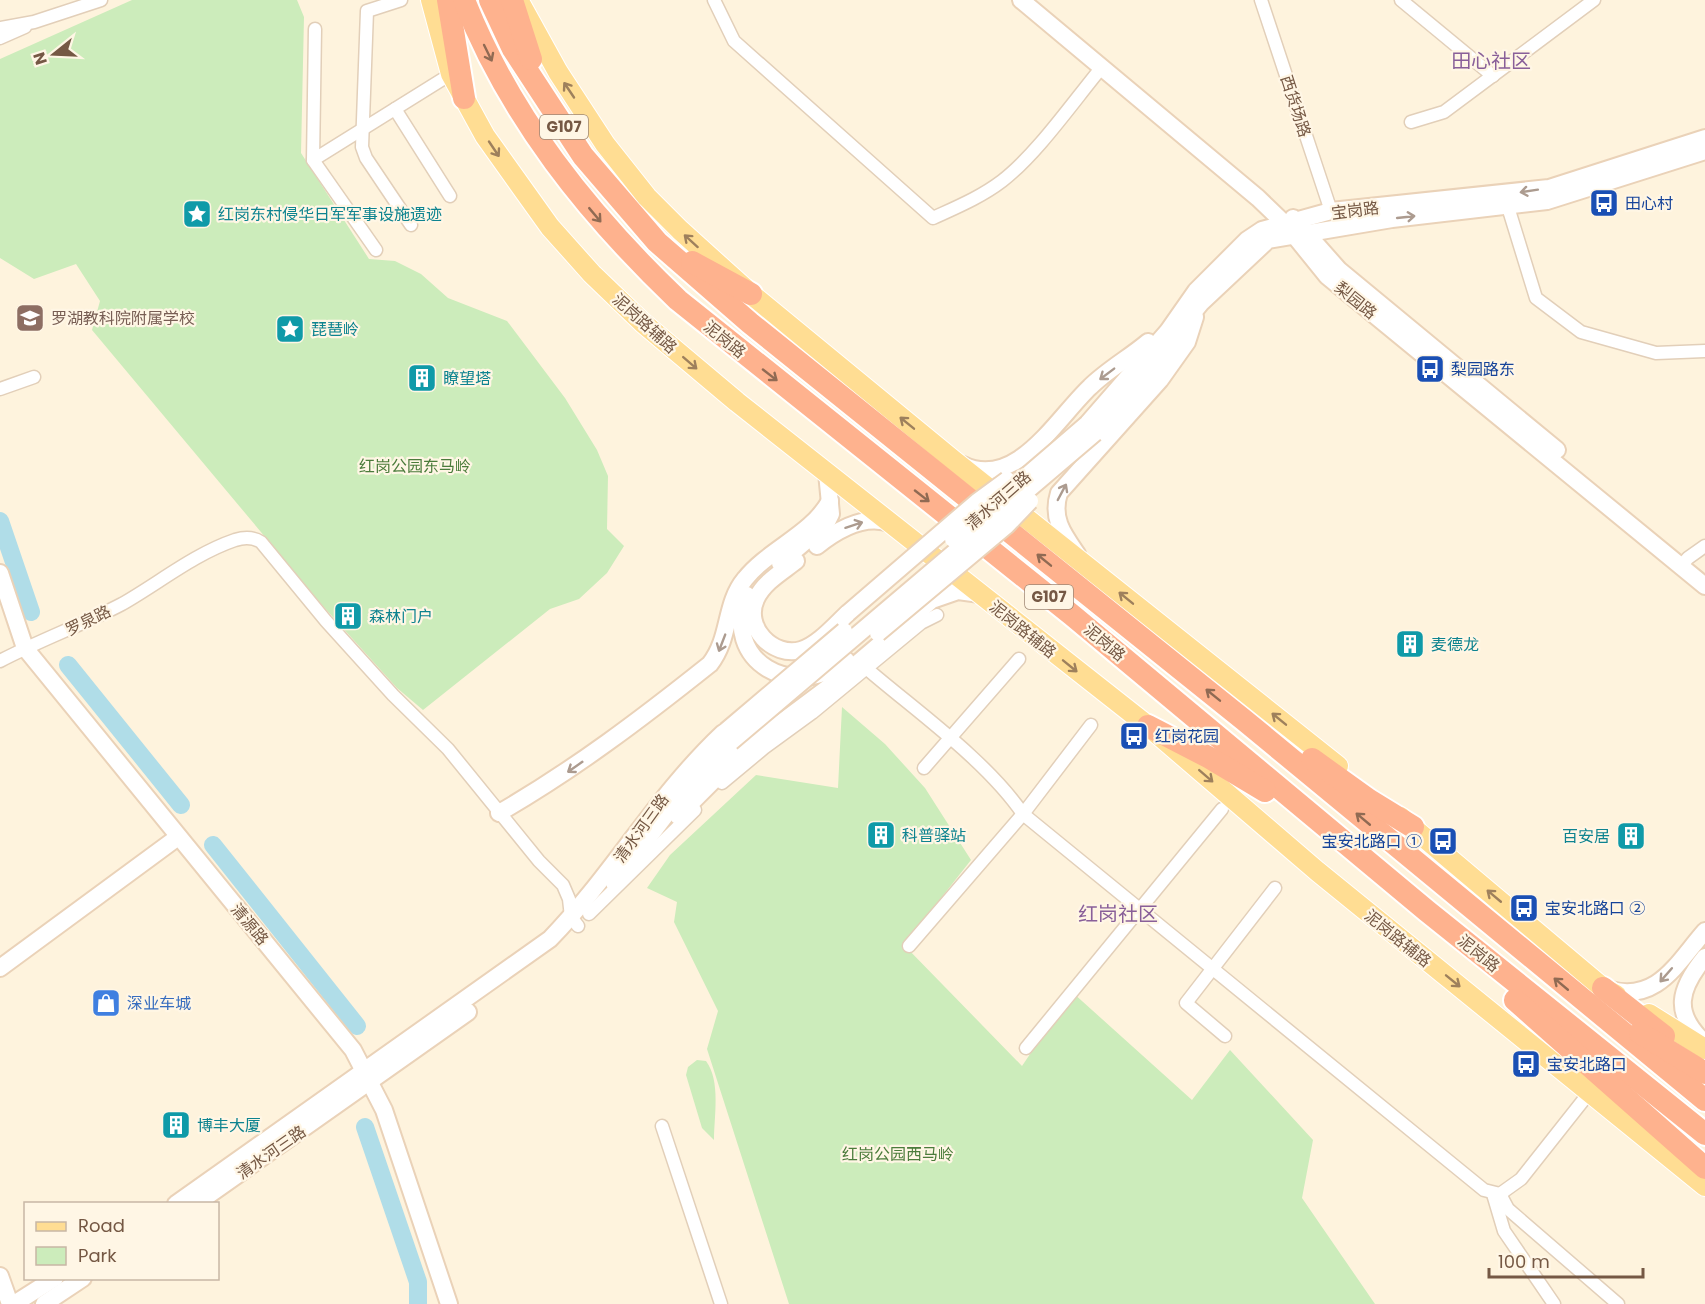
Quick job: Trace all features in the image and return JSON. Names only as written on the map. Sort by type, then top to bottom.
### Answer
[{"type":"highway","points":[[448,0],[464,98]]},
{"type":"highway","name":"泥岗路","points":[[464,0],[492,63],[522,116],[598,218],[647,270],[730,343],[1072,615],[1427,911],[1705,1134]]},
{"type":"highway","name":"泥岗路","points":[[490,0],[513,49],[583,156],[657,242],[759,331],[1244,720],[1589,1007],[1705,1100]]},
{"type":"highway","points":[[512,0],[543,95]]},
{"type":"highway","points":[[657,242],[751,294]]},
{"type":"highway","points":[[1244,720],[1314,760],[1369,800],[1413,827]]},
{"type":"highway","points":[[1148,726],[1210,758],[1288,806],[1313,817]]},
{"type":"highway","points":[[1427,911],[1482,972],[1704,1173]]},
{"type":"highway","points":[[1603,988],[1705,1071]]},
{"type":"highway","points":[[1589,1007],[1612,1015],[1705,1071]]},
{"type":"main road","name":"泥岗路辅路","points":[[431,0],[451,74],[485,136],[550,227],[592,274],[700,372],[1148,726],[1302,859],[1589,1093],[1704,1173]]},
{"type":"main road","points":[[519,0],[558,72],[605,144],[640,188],[680,231],[751,294],[953,460],[1413,827],[1603,988],[1705,1049]]},
{"type":"main road","points":[[1546,1057],[1598,1090],[1704,1173]]},
{"type":"street","points":[[0,38],[34,22],[101,0]]},
{"type":"street","points":[[401,0],[367,11],[361,129],[366,158],[411,225]]},
{"type":"street","points":[[714,0],[734,41],[933,218],[984,193],[1004,180],[1022,163],[1102,66]]},
{"type":"street","name":"梨园路","points":[[1021,0],[1295,228],[1339,270],[1684,562],[1705,586]]},
{"type":"street","name":"梨园路","points":[[1036,0],[1266,190],[1295,228]]},
{"type":"street","name":"西货场路","points":[[1262,0],[1331,211]]},
{"type":"street","points":[[1401,0],[1493,76]]},
{"type":"street","points":[[1411,122],[1444,112],[1594,0]]},
{"type":"street","points":[[0,28],[34,22]]},
{"type":"street","points":[[315,29],[313,159],[376,250]]},
{"type":"street","points":[[313,159],[451,74]]},
{"type":"street","points":[[395,109],[450,196]]},
{"type":"street","name":"宝岗路","points":[[1295,228],[1331,211],[1507,195],[1549,188],[1705,138]]},
{"type":"street","name":"宝岗路","points":[[1091,428],[1154,367],[1199,297],[1247,240],[1262,230],[1508,207],[1573,195],[1705,151]]},
{"type":"street","points":[[1508,207],[1536,298],[1581,332],[1656,353],[1705,351]]},
{"type":"street","points":[[953,460],[975,470],[1005,468],[1041,440],[1090,387],[1199,297]]},
{"type":"street","points":[[1083,562],[1058,523],[1056,502],[1059,493],[1160,380],[1180,354],[1199,297]]},
{"type":"street","points":[[0,389],[34,378]]},
{"type":"street","points":[[827,473],[831,514],[821,530],[763,575],[747,595],[741,617],[744,639],[757,661],[784,677],[808,678],[835,668],[1007,525],[1091,428]]},
{"type":"street","points":[[893,525],[875,520],[835,532],[769,582],[754,603],[754,614],[761,636],[774,648],[784,652],[810,646],[988,493],[1091,428]]},
{"type":"street","name":"清水河三路","points":[[579,919],[681,776],[1091,428]]},
{"type":"street","points":[[830,501],[817,519],[743,581],[731,607],[720,651],[710,664],[623,733],[555,781],[499,813],[539,861],[563,885],[579,919],[731,774],[812,713],[921,623],[937,615]]},
{"type":"street","name":"罗泉路","points":[[0,661],[132,598],[174,571],[235,540],[253,537],[261,542],[326,621],[393,695],[448,749],[499,813]]},
{"type":"street","points":[[1684,562],[1705,546]]},
{"type":"street","name":"梨园路","points":[[1684,562],[1705,572]]},
{"type":"street","name":"清源路","points":[[0,573],[23,649]]},
{"type":"street","name":"清源路","points":[[0,590],[23,649],[176,838],[353,1050],[378,1112],[442,1304]]},
{"type":"street","points":[[623,872],[734,759],[833,684],[932,600],[958,591],[980,594]]},
{"type":"street","points":[[924,768],[1019,658]]},
{"type":"street","points":[[866,668],[950,739],[1009,794],[1023,814],[1484,1190],[1497,1194],[1508,1209],[1618,1304]]},
{"type":"street","points":[[909,946],[1023,814],[1091,725]]},
{"type":"street","name":"清水河三路","points":[[178,1202],[531,967],[623,872],[727,737]]},
{"type":"street","points":[[1026,1048],[1222,809]]},
{"type":"street","points":[[0,968],[176,838]]},
{"type":"street","points":[[1225,1036],[1186,1003],[1275,888]]},
{"type":"street","points":[[1603,988],[1632,994],[1651,989],[1705,931]]},
{"type":"street","points":[[1705,957],[1685,987],[1683,1008],[1685,1020],[1705,1043]]},
{"type":"street","name":"清水河三路","points":[[197,1202],[364,1078]]},
{"type":"street","name":"清源路","points":[[364,1078],[384,1110],[449,1304]]},
{"type":"street","points":[[1497,1194],[1521,1179],[1589,1093]]},
{"type":"street","points":[[662,1126],[721,1304]]},
{"type":"street","points":[[1497,1194],[1504,1231],[1554,1304]]},
{"type":"street","points":[[0,1276],[12,1304],[52,1280]]},
{"type":"street","points":[[44,1304],[80,1280]]},
{"type":"green space","name":"红岗公园东马岭","points":[[132,0],[297,0],[304,17],[301,153],[369,259],[395,261],[421,274],[448,298],[507,321],[565,398],[597,450],[608,476],[607,529],[624,546],[607,573],[579,599],[550,609],[423,710],[397,688],[322,605],[92,330],[100,301],[76,264],[34,279],[0,258],[0,59]]},
{"type":"green space","name":"红岗公园西马岭","points":[[842,707],[885,744],[925,788],[971,860],[904,945],[1022,1066],[1072,992],[1192,1100],[1230,1050],[1313,1140],[1302,1198],[1375,1304],[789,1304],[707,1049],[718,1011],[674,922],[677,902],[647,888],[670,855],[756,775],[838,788]]},
{"type":"green space","points":[[697,1060],[706,1061],[714,1079],[716,1099],[714,1140],[702,1128],[686,1075],[688,1067]]},
{"type":"waterway","points":[[0,521],[31,612]]},
{"type":"waterway","points":[[68,665],[181,805]]},
{"type":"waterway","points":[[213,845],[357,1026]]},
{"type":"waterway","points":[[365,1127],[418,1282],[418,1304]]},
{"type":"place","name":"田心村","points":[[1604,203]]},
{"type":"place","name":"红岗东村侵华日军军事设施遗迹","points":[[197,214]]},
{"type":"place","name":"罗湖教科院附属学校","points":[[30,318]]},
{"type":"place","name":"琵琶岭","points":[[290,329]]},
{"type":"place","name":"梨园路东","points":[[1430,369]]},
{"type":"place","name":"瞭望塔","points":[[422,378]]},
{"type":"place","name":"森林门户","points":[[348,616]]},
{"type":"place","name":"麦德龙","points":[[1410,644]]},
{"type":"place","name":"红岗花园","points":[[1134,736]]},
{"type":"place","name":"科普驿站","points":[[881,835]]},
{"type":"place","name":"百安居","points":[[1631,836]]},
{"type":"place","name":"宝安北路口 ①","points":[[1443,841]]},
{"type":"place","name":"宝安北路口 ②","points":[[1524,908]]},
{"type":"place","name":"深业车城","points":[[106,1003]]},
{"type":"place","name":"宝安北路口","points":[[1526,1064]]},
{"type":"place","name":"博丰大厦","points":[[176,1125]]},
{"type":"district","name":"田心社区","points":[[1491,61]]},
{"type":"district","name":"红岗社区","points":[[1118,914]]}]
